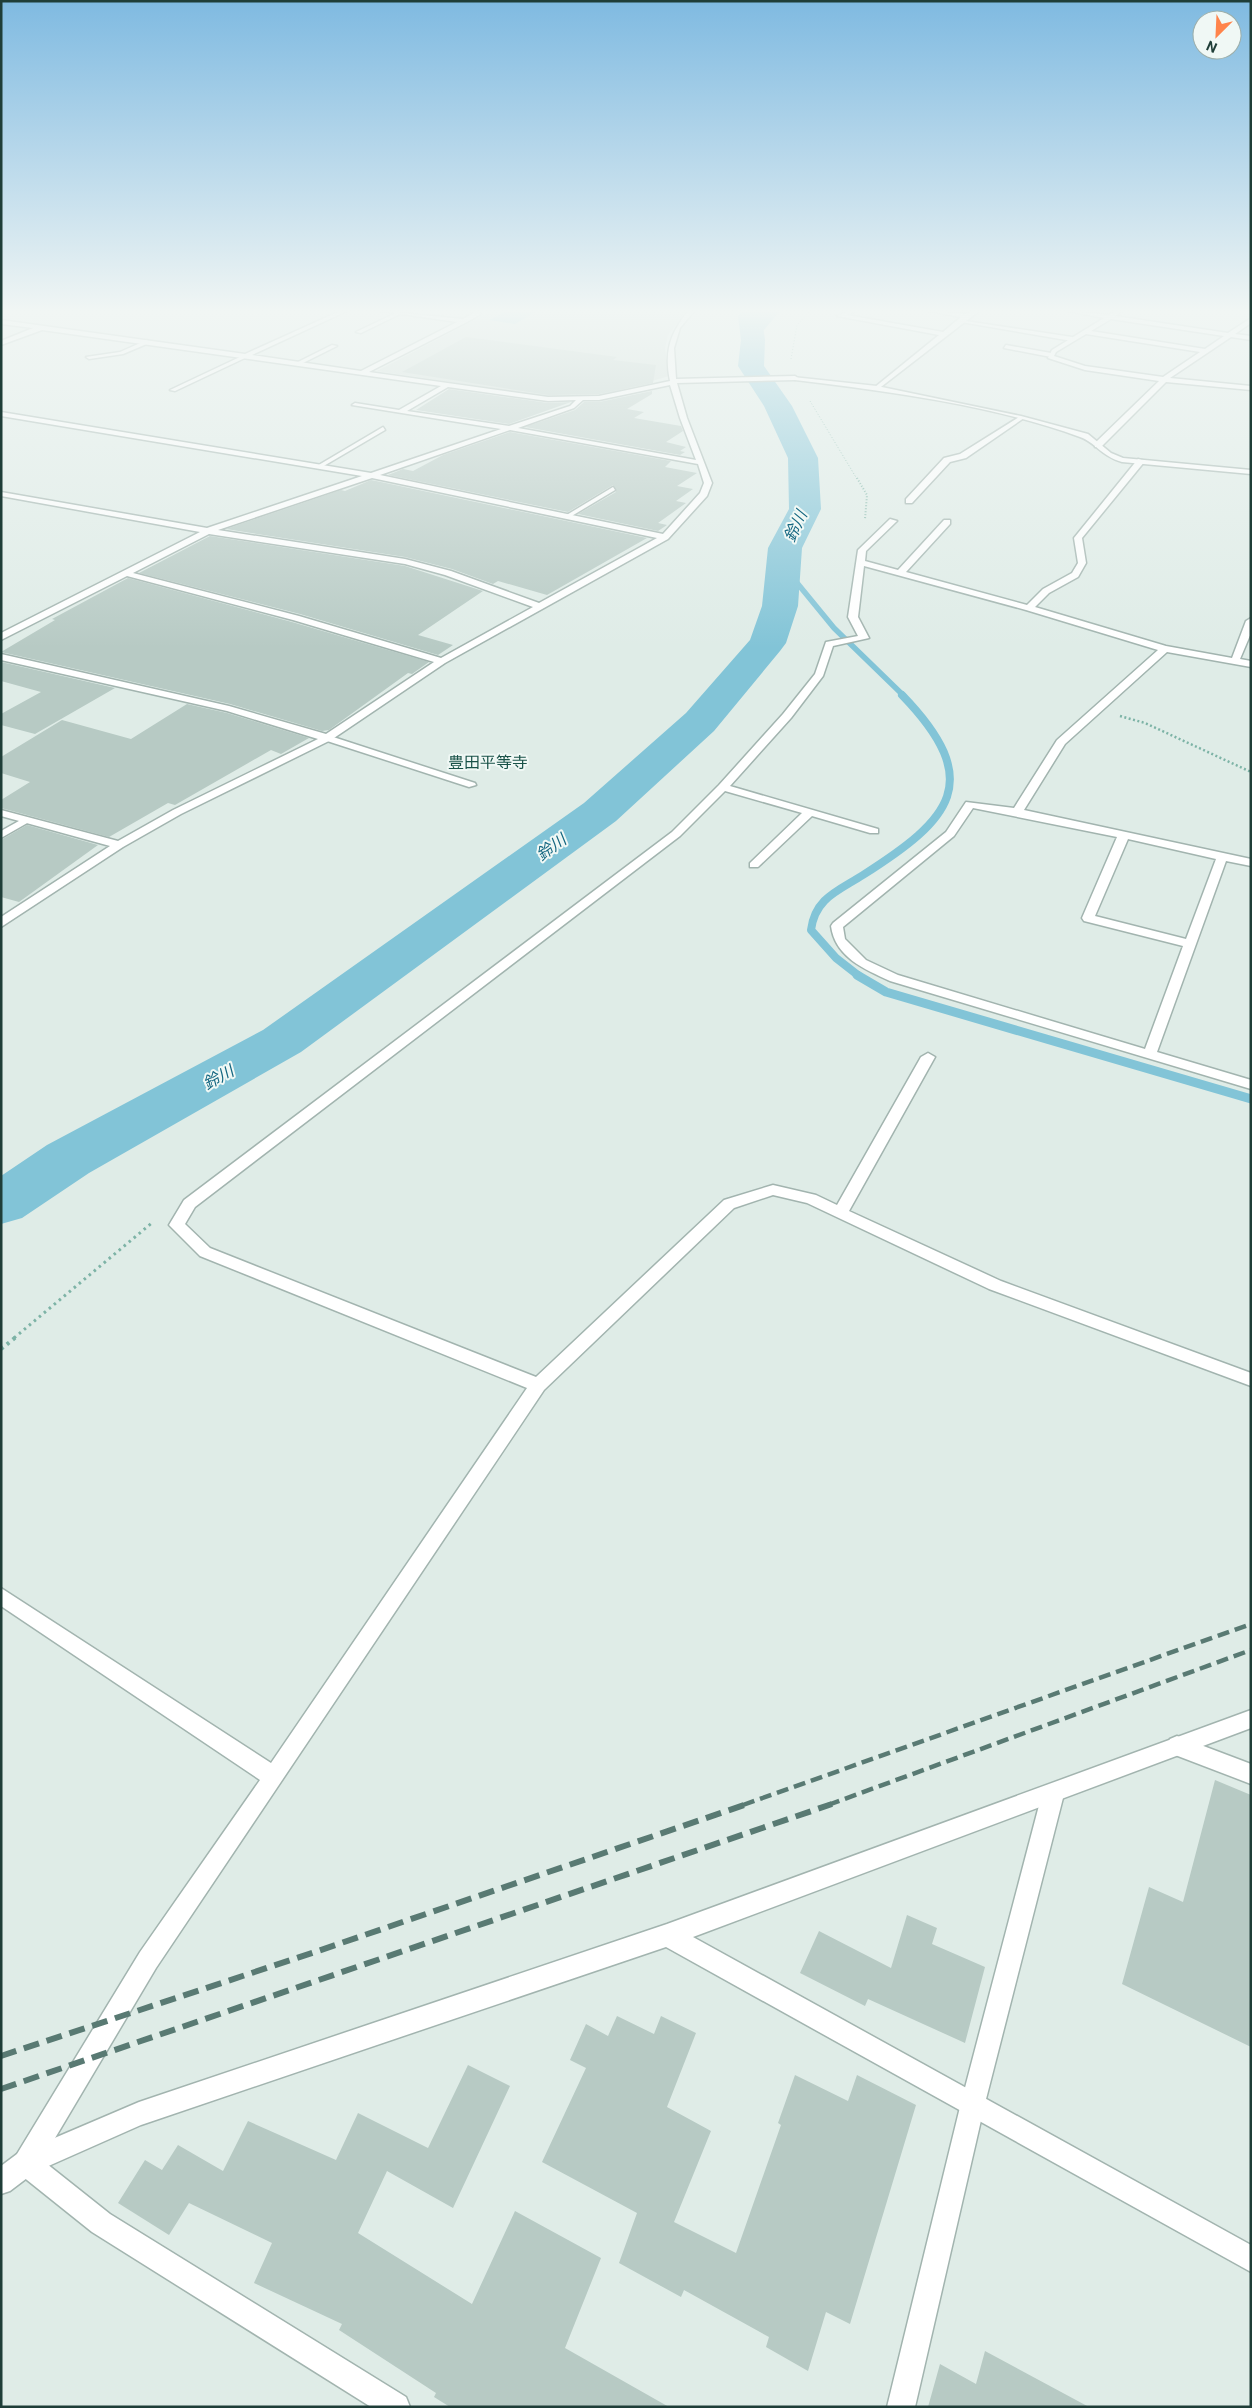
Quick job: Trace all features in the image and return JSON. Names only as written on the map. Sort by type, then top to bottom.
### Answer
[{"type":"street","points":[[59,423],[370,475],[665,537]]},
{"type":"street","points":[[477,423],[702,464]]},
{"type":"street","points":[[1,637],[208,531],[523,423]]},
{"type":"street","points":[[1,923],[119,845],[176,812],[327,738],[442,661],[665,537],[704,494],[708,483],[685,423]]},
{"type":"street","points":[[909,501],[948,460],[963,456],[1014,423]]},
{"type":"street","points":[[1041,423],[1085,436],[1108,455],[1141,461],[1251,472]]},
{"type":"street","points":[[1098,445],[1120,423]]},
{"type":"street","points":[[1029,608],[1046,590],[1074,575],[1082,563],[1078,538],[1141,461]]},
{"type":"street","points":[[1,494],[208,531],[404,562],[448,573],[539,606]]},
{"type":"street","points":[[538,1385],[205,1252],[177,1226],[189,1204],[676,834],[723,787],[786,716],[820,674],[829,644],[864,638],[853,617],[862,550],[893,521]]},
{"type":"street","points":[[900,573],[946,522]]},
{"type":"street","points":[[860,562],[1029,608],[1165,649],[1251,664]]},
{"type":"street","points":[[125,573],[286,615],[442,661]]},
{"type":"street","points":[[1235,661],[1251,621]]},
{"type":"street","points":[[1017,812],[1061,742],[1165,649]]},
{"type":"street","points":[[1,657],[229,709],[327,738]]},
{"type":"street","points":[[723,787],[874,831]]},
{"type":"street","points":[[1251,863],[1017,812],[970,804],[950,834],[848,915],[838,926],[839,940],[862,963],[894,978],[1251,1086]]},
{"type":"street","points":[[754,865],[810,812]]},
{"type":"street","points":[[1,813],[119,845]]},
{"type":"street","points":[[1124,835],[1088,918],[1190,944]]},
{"type":"street","points":[[1149,1056],[1222,857]]},
{"type":"street","points":[[841,1212],[928,1057]]},
{"type":"street","points":[[26,2163],[148,1960],[274,1777],[538,1385],[729,1204],[773,1190],[811,1199],[996,1285],[1251,1380]]},
{"type":"street","points":[[1,1596],[274,1777]]},
{"type":"street","points":[[1,2182],[26,2163],[139,2114],[667,1936],[1054,1794],[1251,1719]]},
{"type":"street","points":[[1177,1746],[1251,1774]]},
{"type":"street","points":[[901,2407],[973,2103],[1054,1794]]},
{"type":"street","points":[[667,1936],[973,2103],[1251,2259]]},
{"type":"street","points":[[26,2163],[101,2223],[396,2407]]},
{"type":"lane","points":[[320,466],[382,429]]},
{"type":"lane","points":[[568,516],[613,489]]},
{"type":"lane","points":[[327,738],[472,786]]},
{"type":"lane","points":[[1,835],[26,820]]},
{"type":"path","points":[[824,423],[867,495],[862,550]]},
{"type":"path","points":[[1097,711],[1145,723],[1251,772]]},
{"type":"path","points":[[1,1349],[148,1225],[189,1204]]},
{"type":"building","points":[[536,423],[666,423],[681,426],[683,431],[666,442],[686,447],[680,451],[685,452],[680,455],[525,427]]},
{"type":"building","points":[[510,432],[671,461],[665,467],[697,473],[677,486],[693,489],[676,501],[686,503],[658,523],[667,525],[658,531],[578,514],[616,492],[613,485],[568,512],[388,475],[403,469],[413,471],[443,455]]},
{"type":"building","points":[[371,480],[647,538],[547,595],[498,581],[493,584],[452,569],[405,557],[226,529],[341,490],[345,491]]},
{"type":"building","points":[[210,536],[405,566],[483,591],[418,635],[453,645],[438,655],[300,614],[139,573]]},
{"type":"building","points":[[128,578],[292,622],[429,662],[412,674],[408,673],[329,730],[322,731],[230,704],[1,652],[55,620],[52,619]]},
{"type":"building","points":[[1,662],[115,688],[35,734],[1,725],[1,714],[41,692],[1,681]]},
{"type":"building","points":[[187,704],[227,713],[309,738],[281,754],[271,750],[175,805],[168,803],[109,837],[1,808],[1,800],[30,782],[1,773],[1,757],[62,720],[131,739]]},
{"type":"building","points":[[27,825],[98,845],[19,902],[1,897],[1,840]]},
{"type":"building","points":[[1215,1780],[1251,1795],[1251,2047],[1122,1984],[1149,1887],[1183,1902]]},
{"type":"building","points":[[907,1915],[937,1928],[932,1944],[985,1967],[965,2043],[868,1999],[865,2006],[800,1973],[819,1931],[891,1968]]},
{"type":"building","points":[[617,2016],[654,2034],[661,2016],[696,2033],[667,2107],[711,2131],[674,2222],[736,2253],[781,2125],[778,2123],[795,2075],[848,2101],[857,2075],[916,2105],[850,2324],[826,2312],[808,2371],[766,2347],[769,2337],[684,2290],[681,2297],[619,2263],[637,2213],[542,2162],[586,2068],[570,2060],[586,2024],[608,2036]]},
{"type":"building","points":[[468,2065],[510,2086],[453,2208],[387,2171],[358,2233],[472,2304],[515,2211],[601,2258],[565,2348],[669,2407],[450,2407],[434,2397],[436,2393],[339,2330],[342,2324],[254,2283],[272,2243],[189,2203],[169,2235],[118,2203],[145,2160],[162,2170],[178,2145],[223,2171],[248,2121],[336,2160],[358,2113],[428,2148]]},
{"type":"building","points":[[985,2351],[1089,2407],[928,2407],[940,2364],[976,2384]]},
{"type":"waterway","name":"鈴川","points":[[1,1204],[68,1159],[282,1041],[600,812],[700,722],[767,643],[780,606],[785,548],[805,509],[803,458],[786,423]]},
{"type":"waterway","points":[[784,567],[834,628],[904,696]]},
{"type":"waterway","points":[[859,976],[836,958],[811,930],[817,910],[829,896],[893,855],[918,835],[936,816],[947,797],[950,775],[944,752],[928,725],[902,695]]},
{"type":"waterway","points":[[857,975],[886,992],[1251,1099]]},
{"type":"railway","points":[[743,1805],[1251,1624]]},
{"type":"railway","points":[[828,1805],[1251,1650]]},
{"type":"railway","points":[[1,2056],[315,1952],[747,1804]]},
{"type":"railway","points":[[1,2089],[832,1804]]},
{"type":"district","name":"豊田平等寺","points":[[488,762]]}]
